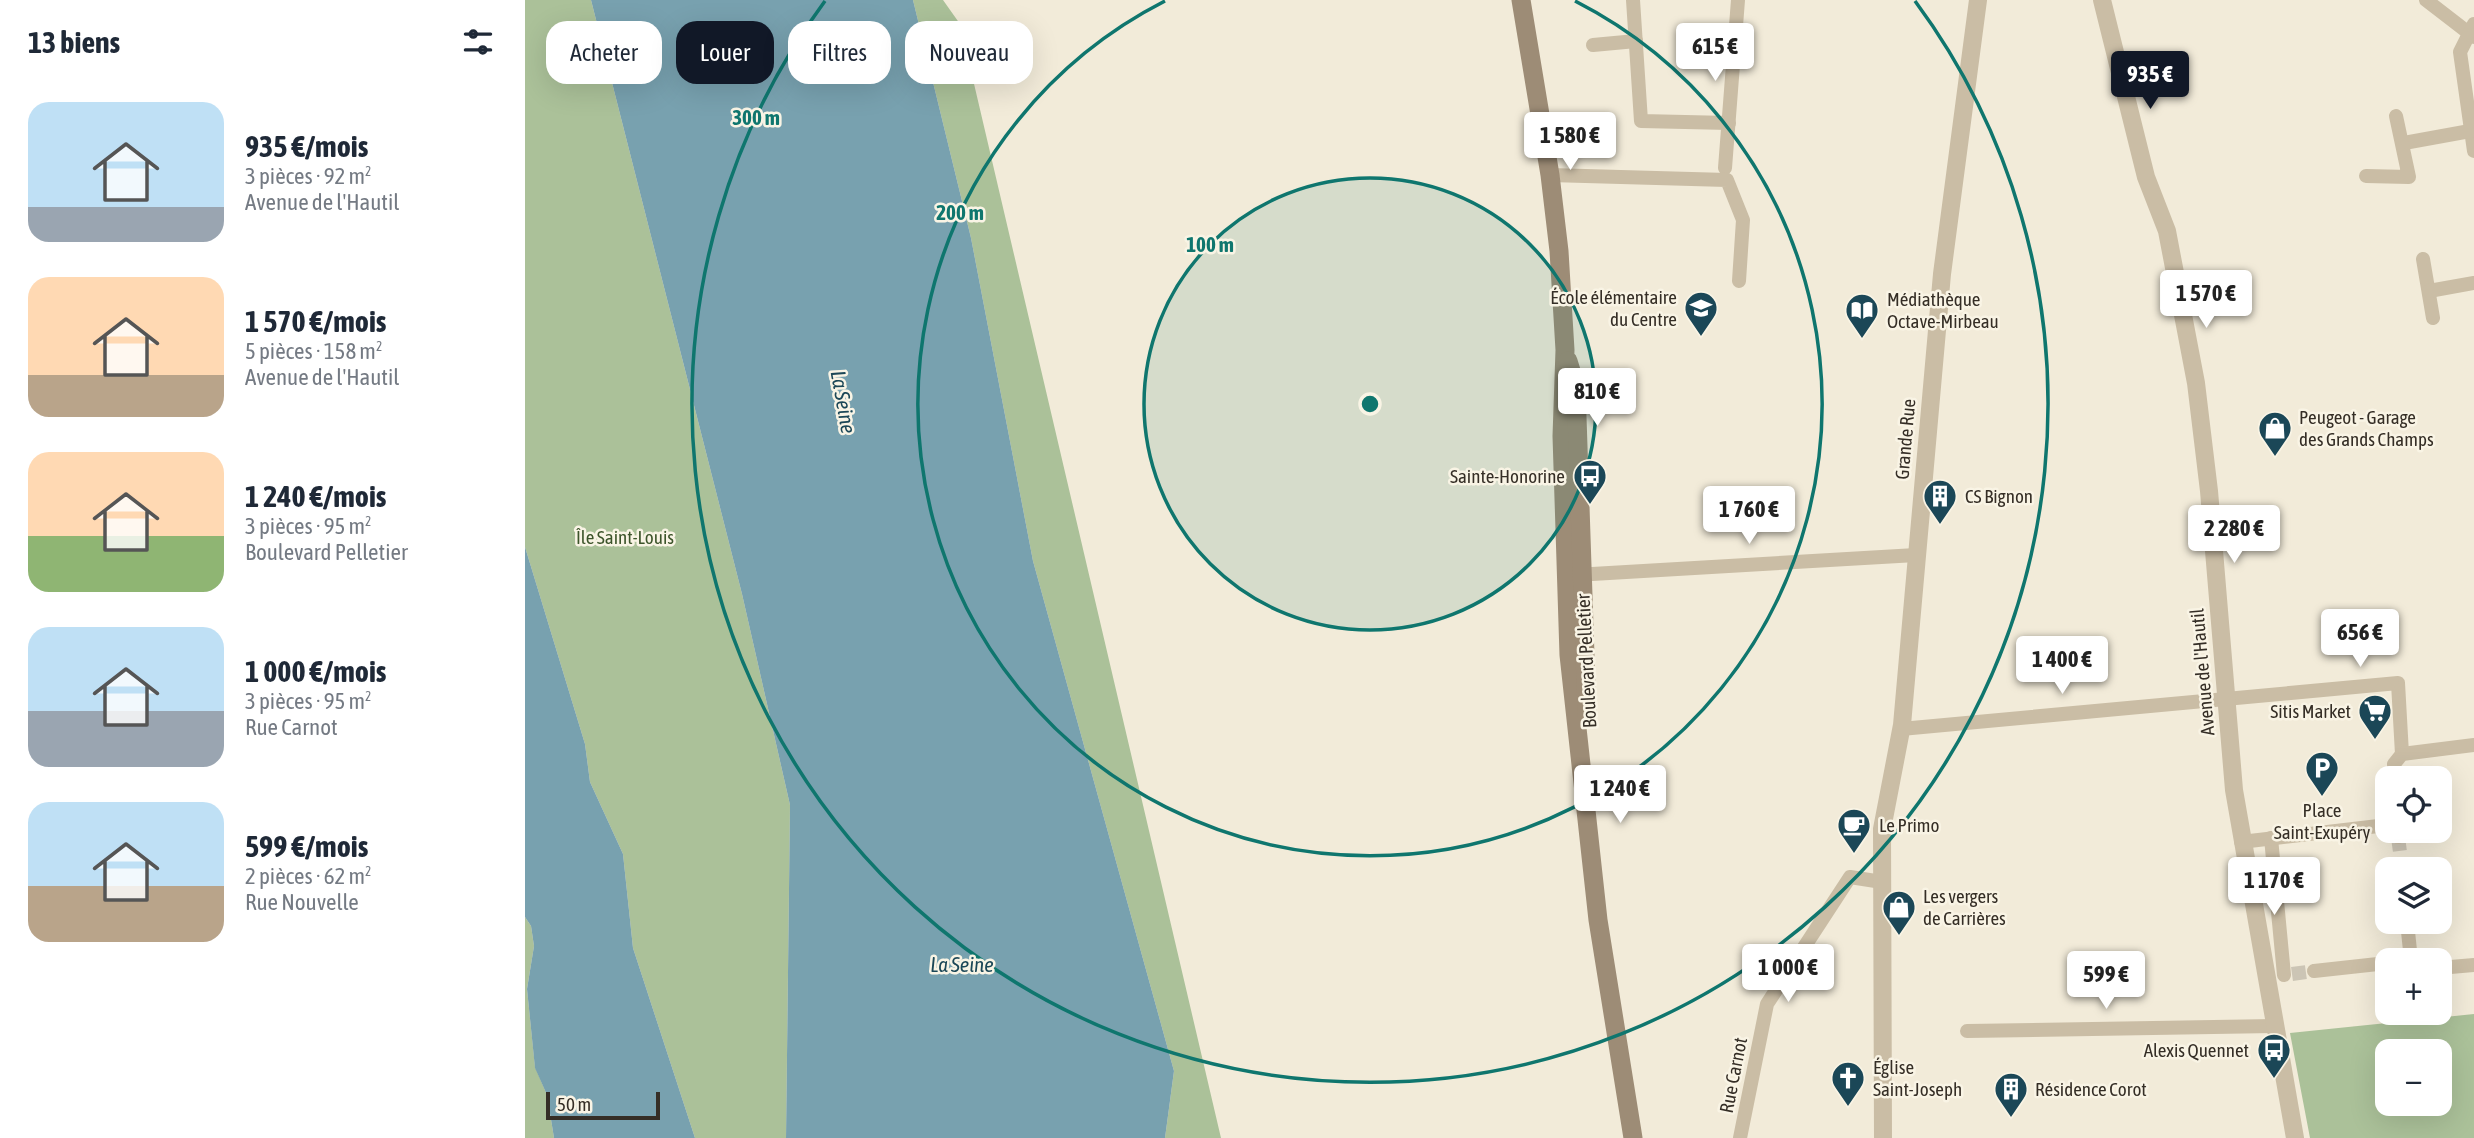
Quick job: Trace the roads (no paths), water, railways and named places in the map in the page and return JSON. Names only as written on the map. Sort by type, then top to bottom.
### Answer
[{"type":"main road","name":"Boulevard Pelletier","points":[[1521,0],[1550,175],[1565,350],[1561,387],[1574,575],[1588,722],[1619,981],[1646,1138]]},
{"type":"main road","name":"Boulevard Pelletier","points":[[1574,575],[1569,655],[1598,920],[1633,1138]]},
{"type":"street","points":[[1633,0],[1641,121],[1729,123]]},
{"type":"street","points":[[1725,168],[1738,0]]},
{"type":"street","name":"Grande Rue","points":[[1883,1138],[1882,829],[1901,729],[1942,274],[1978,0]]},
{"type":"street","name":"Avenue de l'Hautil","points":[[2102,0],[2146,177],[2167,231],[2196,383],[2209,491],[2225,699],[2241,842],[2295,1138]]},
{"type":"street","points":[[2426,0],[2472,31],[2460,52],[2474,151]]},
{"type":"street","points":[[1593,45],[1636,41]]},
{"type":"street","points":[[2365,176],[2409,177],[2404,142],[2396,116]]},
{"type":"street","points":[[2404,142],[2470,131]]},
{"type":"street","points":[[1550,175],[1727,180],[1743,220],[1739,281]]},
{"type":"street","points":[[2423,259],[2433,318]]},
{"type":"street","points":[[2429,291],[2474,283]]},
{"type":"street","points":[[1574,575],[1916,555]]},
{"type":"street","points":[[1901,729],[2398,683],[2402,754],[2394,766]]},
{"type":"street","points":[[2402,754],[2474,745]]},
{"type":"street","points":[[2241,842],[2375,826]]},
{"type":"street","points":[[2265,976],[2288,974],[2271,838]]},
{"type":"street","name":"Rue Carnot","points":[[1740,1138],[1767,1004],[1850,877],[1882,882]]},
{"type":"street","points":[[2314,971],[2375,964]]},
{"type":"street","points":[[2452,967],[2474,965]]},
{"type":"street","points":[[1967,1031],[2274,1026]]},
{"type":"water","name":"La Seine","points":[[591,0],[913,0],[918,21],[905,21],[905,84],[933,84],[971,238],[1033,561],[1174,1071],[1165,1138],[786,1138],[790,805],[742,594],[612,84],[662,84],[662,21],[596,21]]},
{"type":"water","points":[[525,547],[585,744],[590,782],[623,854],[633,948],[695,1138],[554,1138],[547,1095],[535,1068],[527,989],[534,946],[531,926],[525,917]]},
{"type":"tunnel","points":[[2399,843],[2401,857]]},
{"type":"tunnel","points":[[2292,974],[2314,971]]},
{"type":"place","name":"École élémentaire du Centre","points":[[1701,338]]},
{"type":"place","name":"Médiathèque Octave-Mirbeau","points":[[1862,340]]},
{"type":"place","name":"Peugeot - Garage des Grands Champs","points":[[2275,458]]},
{"type":"place","name":"Sainte-Honorine","points":[[1590,506]]},
{"type":"place","name":"CS Bignon","points":[[1940,526]]},
{"type":"place","name":"Sitis Market","points":[[2375,741]]},
{"type":"place","name":"Place Saint-Exupéry","points":[[2322,798]]},
{"type":"place","name":"Le Primo","points":[[1854,855]]},
{"type":"place","name":"Les vergers de Carrières","points":[[1899,937]]},
{"type":"place","name":"Alexis Quennet","points":[[2274,1080]]},
{"type":"place","name":"Église Saint-Joseph","points":[[1848,1108]]},
{"type":"place","name":"Résidence Corot","points":[[2011,1119]]},
{"type":"park label","name":"Île Saint-Louis","points":[[625,537]]}]
